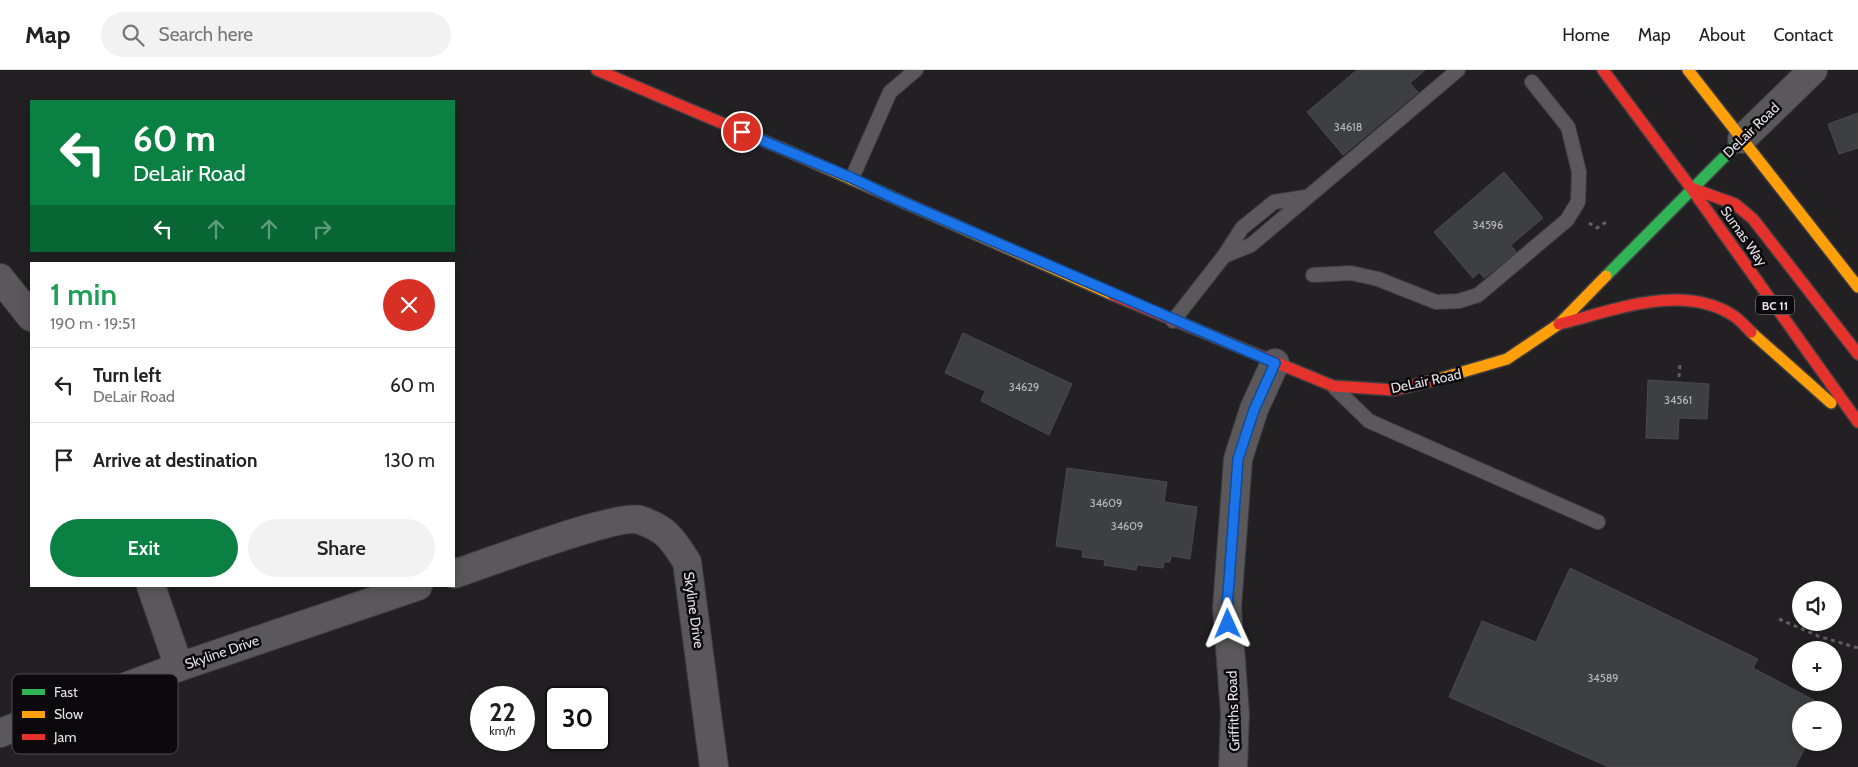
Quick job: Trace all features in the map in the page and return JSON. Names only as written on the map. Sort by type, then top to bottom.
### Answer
[{"type":"main road","name":"DeLair Road","points":[[597,70],[852,178],[1174,321],[1275,363],[1333,386],[1394,390],[1450,377],[1507,359],[1559,324],[1691,188],[1742,139]]},
{"type":"main road","name":"Sumas Way","points":[[1603,70],[1691,188],[1858,422]]},
{"type":"main road","points":[[1688,70],[1858,287]]},
{"type":"main road","points":[[1691,188],[1735,204],[1753,219],[1858,354]]},
{"type":"main road","points":[[1559,324],[1648,302],[1684,300],[1711,306],[1734,316],[1858,427]]},
{"type":"street","name":"DeLair Road","points":[[1742,139],[1813,70]]},
{"type":"street","points":[[0,278],[30,316]]},
{"type":"street","name":"Griffiths Road","points":[[1233,767],[1235,714],[1227,608],[1238,459],[1254,410],[1275,363]]},
{"type":"street","name":"Skyline Drive","points":[[455,574],[611,521],[639,520],[670,535],[687,562],[714,767]]},
{"type":"street","points":[[151,587],[179,667]]},
{"type":"street","name":"Skyline Drive","points":[[160,674],[415,587]]},
{"type":"street","name":"Skyline Drive","points":[[0,734],[12,730]]},
{"type":"lane","points":[[852,178],[890,92],[916,70]]},
{"type":"lane","points":[[1174,321],[1224,256],[1242,228],[1274,202],[1307,197],[1458,70]]},
{"type":"lane","points":[[1313,275],[1351,273],[1378,279],[1436,302],[1458,301],[1478,295],[1567,220],[1578,202],[1579,172],[1573,145],[1568,127],[1532,82]]},
{"type":"lane","points":[[1333,386],[1369,421],[1598,522]]},
{"type":"path","points":[[1584,220],[1597,228],[1606,222]]},
{"type":"path","points":[[1679,377],[1680,364]]},
{"type":"path","points":[[1779,619],[1818,636],[1858,648]]},
{"type":"building","points":[[1357,70],[1425,70],[1410,83],[1418,92],[1343,155],[1307,112]]},
{"type":"building","points":[[1858,113],[1858,148],[1839,154],[1828,124]]},
{"type":"building","points":[[1504,172],[1543,218],[1511,245],[1516,252],[1484,278],[1479,272],[1473,278],[1434,232]]},
{"type":"building","points":[[963,333],[1072,384],[1049,435],[981,401],[985,391],[945,373]]},
{"type":"building","points":[[1648,380],[1709,384],[1707,419],[1679,418],[1678,439],[1646,438]]},
{"type":"building","points":[[1067,468],[1167,482],[1164,502],[1197,507],[1190,559],[1171,556],[1170,562],[1164,562],[1163,568],[1137,565],[1136,570],[1104,565],[1105,560],[1082,557],[1083,550],[1056,546]]},
{"type":"building","points":[[1570,568],[1758,659],[1753,668],[1792,689],[1792,691],[1797,691],[1816,701],[1792,701],[1792,751],[1803,751],[1795,767],[1609,767],[1449,697],[1482,621],[1536,642]]},
{"type":"traffic: fast","points":[[1606,276],[1742,139]]},
{"type":"traffic: slow","points":[[1688,70],[1858,287]]},
{"type":"traffic: slow","points":[[790,152],[1113,295]]},
{"type":"traffic: slow","points":[[1435,380],[1507,359],[1559,324],[1606,276]]},
{"type":"traffic: slow","points":[[1751,332],[1831,403]]},
{"type":"traffic: jam","points":[[597,70],[790,152]]},
{"type":"traffic: jam","points":[[1603,70],[1691,188],[1858,422]]},
{"type":"traffic: jam","points":[[1691,188],[1735,204],[1753,219],[1858,354]]},
{"type":"traffic: jam","points":[[1113,295],[1333,386],[1394,390],[1435,380]]},
{"type":"traffic: jam","points":[[1559,324],[1647,302],[1670,300],[1692,301],[1714,306],[1734,316],[1751,332]]},
{"type":"route","points":[[742,132],[852,178],[1174,321],[1275,363],[1254,410],[1238,459],[1227,608],[1228,624]]}]
